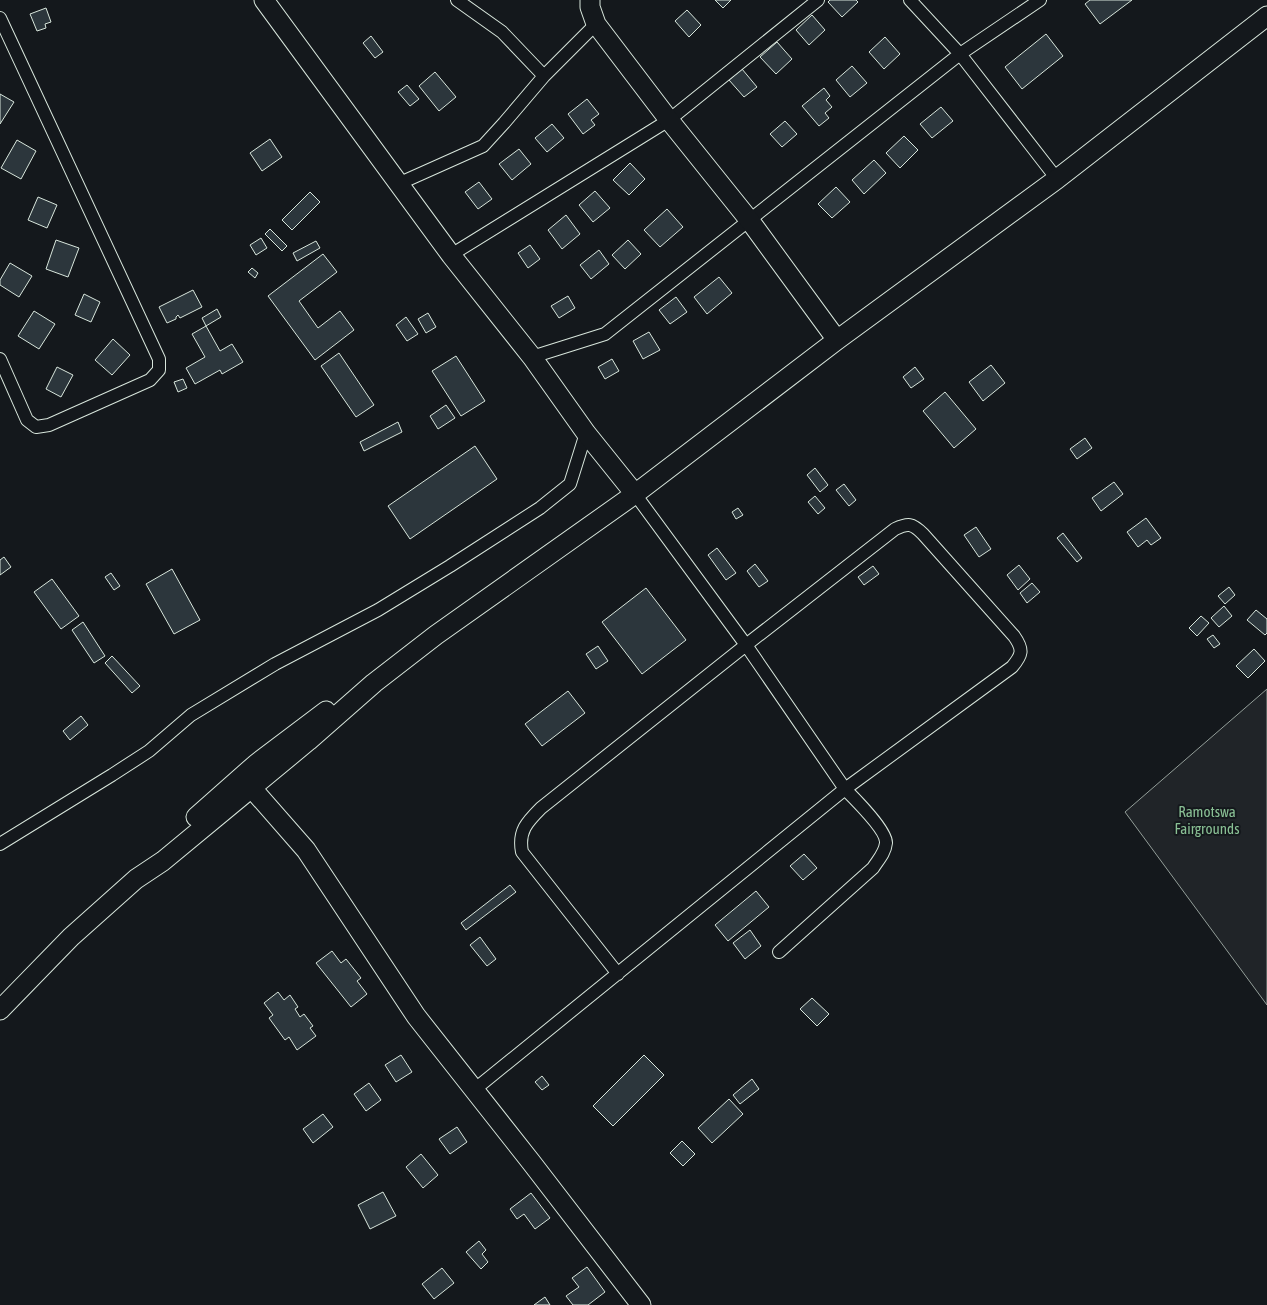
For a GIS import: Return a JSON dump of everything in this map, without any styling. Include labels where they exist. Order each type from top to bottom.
[{"type":"street","points":[[264,0],[451,256],[532,357],[586,433],[635,494],[746,646],[845,789],[881,829],[886,841],[883,852],[873,868],[779,952]]},
{"type":"street","points":[[458,0],[502,32],[544,76]]},
{"type":"street","points":[[590,0],[590,7],[596,24],[669,120],[750,221],[837,340]]},
{"type":"street","points":[[451,256],[669,120],[818,0]]},
{"type":"street","points":[[910,0],[960,54],[1057,179]]},
{"type":"street","points":[[532,357],[605,334],[960,54],[1040,0]]},
{"type":"street","points":[[0,1010],[71,937],[136,879],[164,861],[300,730],[334,705],[374,683],[444,630],[635,494],[837,340],[1057,179],[1267,16]]},
{"type":"street","points":[[0,18],[159,359],[159,370],[150,380],[49,425],[36,427],[27,420],[0,359]]},
{"type":"street","points":[[398,184],[483,146],[544,76],[596,24]]},
{"type":"street","points":[[0,844],[149,751],[191,715],[274,664],[378,610],[540,508],[570,484],[586,433]]},
{"type":"street","points":[[474,1090],[618,974],[845,789],[1012,667],[1022,650],[1020,644],[916,527],[908,524],[895,529],[541,808],[528,821],[520,842],[522,852],[618,974]]},
{"type":"street","points":[[247,782],[306,850],[416,1016],[641,1305]]},
{"type":"green space","name":"Ramotswa Fairgrounds","points":[[1267,689],[1267,1005],[1125,812]]},
{"type":"building","points":[[715,0],[731,0],[723,8]]},
{"type":"building","points":[[830,0],[856,0],[858,2],[842,17],[828,2]]},
{"type":"building","points":[[1090,0],[1132,0],[1100,24],[1085,4]]},
{"type":"building","points":[[46,8],[51,22],[45,24],[46,28],[37,31],[30,14]]},
{"type":"building","points":[[687,10],[701,25],[689,37],[675,21]]},
{"type":"building","points":[[812,15],[825,30],[809,45],[796,30]]},
{"type":"building","points":[[1046,34],[1063,56],[1022,89],[1005,67]]},
{"type":"building","points":[[371,36],[383,52],[375,58],[363,43]]},
{"type":"building","points":[[885,37],[900,54],[884,69],[869,52]]},
{"type":"building","points":[[777,42],[792,59],[776,74],[760,57]]},
{"type":"building","points":[[852,66],[867,83],[850,97],[836,80]]},
{"type":"building","points":[[742,69],[757,87],[744,97],[729,80]]},
{"type":"building","points":[[435,72],[456,97],[439,111],[419,86]]},
{"type":"building","points":[[407,85],[419,99],[410,106],[398,92]]},
{"type":"building","points":[[824,88],[830,96],[826,100],[832,107],[825,113],[829,118],[819,126],[802,106]]},
{"type":"building","points":[[0,94],[14,102],[0,124]]},
{"type":"building","points":[[587,99],[599,114],[591,120],[595,125],[583,134],[568,114]]},
{"type":"building","points":[[941,107],[953,121],[932,138],[920,124]]},
{"type":"building","points":[[785,121],[797,134],[782,147],[770,134]]},
{"type":"building","points":[[552,124],[564,138],[547,152],[535,138]]},
{"type":"building","points":[[904,136],[918,150],[900,168],[886,153]]},
{"type":"building","points":[[270,139],[282,157],[262,171],[250,153]]},
{"type":"building","points":[[17,140],[36,151],[21,179],[1,168]]},
{"type":"building","points":[[519,149],[531,164],[512,180],[499,164]]},
{"type":"building","points":[[874,160],[886,173],[864,194],[852,180]]},
{"type":"building","points":[[630,163],[645,179],[629,195],[613,180]]},
{"type":"building","points":[[479,182],[492,199],[478,209],[465,192]]},
{"type":"building","points":[[836,187],[850,202],[832,218],[818,204]]},
{"type":"building","points":[[595,191],[610,208],[593,222],[579,205]]},
{"type":"building","points":[[310,192],[320,202],[292,230],[282,220]]},
{"type":"building","points":[[38,197],[57,205],[47,228],[28,220]]},
{"type":"building","points":[[667,209],[683,227],[660,247],[644,230]]},
{"type":"building","points":[[566,215],[580,234],[562,249],[548,230]]},
{"type":"building","points":[[270,229],[287,246],[282,251],[265,234]]},
{"type":"building","points":[[261,238],[267,248],[256,255],[250,245]]},
{"type":"building","points":[[56,240],[79,248],[68,277],[46,269]]},
{"type":"building","points":[[628,240],[641,254],[625,269],[612,255]]},
{"type":"building","points":[[316,241],[320,248],[297,261],[293,253]]},
{"type":"building","points":[[530,245],[540,259],[528,268],[518,253]]},
{"type":"building","points":[[599,250],[609,264],[591,279],[580,265]]},
{"type":"building","points":[[323,254],[337,272],[299,301],[318,328],[340,311],[354,330],[315,360],[268,296]]},
{"type":"building","points":[[10,263],[32,276],[19,297],[0,285],[0,280]]},
{"type":"building","points":[[252,268],[258,273],[255,278],[248,272]]},
{"type":"building","points":[[719,277],[732,293],[707,314],[694,297]]},
{"type":"building","points":[[193,290],[202,307],[180,318],[178,315],[176,319],[167,323],[159,307]]},
{"type":"building","points":[[84,294],[100,302],[91,322],[75,315]]},
{"type":"building","points":[[568,296],[575,308],[559,318],[551,306]]},
{"type":"building","points":[[676,297],[687,312],[670,324],[659,310]]},
{"type":"building","points":[[217,309],[221,317],[206,326],[202,318]]},
{"type":"building","points":[[34,311],[55,324],[39,349],[18,336]]},
{"type":"building","points":[[428,313],[436,327],[426,333],[418,319]]},
{"type":"building","points":[[406,317],[418,334],[407,341],[396,325]]},
{"type":"building","points":[[206,326],[220,351],[232,344],[243,362],[222,374],[220,370],[195,384],[186,368],[205,357],[192,334]]},
{"type":"building","points":[[649,332],[660,350],[643,359],[633,341]]},
{"type":"building","points":[[113,339],[130,355],[112,375],[95,360]]},
{"type":"building","points":[[339,353],[374,405],[356,417],[321,366]]},
{"type":"building","points":[[456,356],[485,401],[461,416],[432,371]]},
{"type":"building","points":[[612,359],[619,371],[605,379],[598,367]]},
{"type":"building","points":[[991,365],[1005,383],[983,401],[969,382]]},
{"type":"building","points":[[57,367],[73,375],[61,397],[46,389]]},
{"type":"building","points":[[915,367],[924,379],[911,388],[903,377]]},
{"type":"building","points":[[183,379],[187,388],[178,392],[174,382]]},
{"type":"building","points":[[945,392],[976,429],[954,448],[923,411]]},
{"type":"building","points":[[446,405],[455,418],[438,429],[430,416]]},
{"type":"building","points":[[398,422],[402,432],[364,451],[360,442]]},
{"type":"building","points":[[1085,438],[1092,448],[1077,459],[1070,449]]},
{"type":"building","points":[[475,446],[497,479],[410,539],[388,506]]},
{"type":"building","points":[[815,468],[828,485],[820,492],[807,475]]},
{"type":"building","points":[[1114,482],[1123,494],[1101,511],[1092,498]]},
{"type":"building","points":[[844,484],[856,500],[849,506],[836,490]]},
{"type":"building","points":[[815,496],[825,508],[818,514],[808,502]]},
{"type":"building","points":[[738,508],[743,515],[736,519],[732,512]]},
{"type":"building","points":[[1146,518],[1161,538],[1151,545],[1147,540],[1138,547],[1127,532]]},
{"type":"building","points":[[976,527],[991,549],[979,557],[964,535]]},
{"type":"building","points":[[1063,533],[1082,558],[1077,562],[1057,538]]},
{"type":"building","points":[[717,548],[736,573],[726,580],[708,555]]},
{"type":"building","points":[[4,557],[11,567],[0,575],[0,560]]},
{"type":"building","points":[[755,564],[768,581],[759,587],[747,571]]},
{"type":"building","points":[[1019,565],[1030,579],[1018,590],[1007,575]]},
{"type":"building","points":[[873,566],[879,574],[864,585],[858,577]]},
{"type":"building","points":[[172,569],[200,620],[174,634],[146,584]]},
{"type":"building","points":[[111,573],[120,586],[114,590],[105,577]]},
{"type":"building","points":[[52,579],[79,616],[61,629],[34,592]]},
{"type":"building","points":[[1032,583],[1040,592],[1027,603],[1020,593]]},
{"type":"building","points":[[1229,587],[1235,595],[1225,604],[1218,596]]},
{"type":"building","points":[[646,588],[686,640],[642,674],[602,622]]},
{"type":"building","points":[[1224,606],[1232,616],[1219,627],[1211,618]]},
{"type":"building","points":[[1256,610],[1267,619],[1267,633],[1265,635],[1247,620]]},
{"type":"building","points":[[1201,616],[1209,623],[1197,636],[1189,628]]},
{"type":"building","points":[[83,622],[105,656],[94,663],[72,630]]},
{"type":"building","points":[[1213,635],[1220,644],[1214,648],[1207,639]]},
{"type":"building","points":[[598,646],[608,661],[596,669],[586,654]]},
{"type":"building","points":[[1254,649],[1265,661],[1248,678],[1236,666]]},
{"type":"building","points":[[112,656],[140,686],[132,693],[105,663]]},
{"type":"building","points":[[568,691],[585,713],[542,746],[525,724]]},
{"type":"building","points":[[81,716],[88,725],[70,740],[63,731]]},
{"type":"building","points":[[804,854],[817,868],[803,880],[790,866]]},
{"type":"building","points":[[510,885],[516,892],[466,930],[461,923]]},
{"type":"building","points":[[756,891],[769,907],[728,941],[715,925]]},
{"type":"building","points":[[750,930],[761,946],[745,959],[733,943]]},
{"type":"building","points":[[480,937],[496,959],[487,966],[470,945]]},
{"type":"building","points":[[332,951],[341,963],[346,959],[361,978],[357,981],[367,994],[351,1007],[316,963]]},
{"type":"building","points":[[278,992],[284,1000],[290,995],[298,1007],[295,1009],[300,1017],[304,1014],[313,1026],[310,1028],[316,1036],[297,1050],[289,1037],[285,1040],[269,1018],[273,1015],[264,1003]]},
{"type":"building","points":[[812,998],[829,1014],[817,1026],[800,1009]]},
{"type":"building","points":[[401,1055],[412,1072],[396,1082],[385,1065]]},
{"type":"building","points":[[644,1055],[664,1075],[613,1126],[593,1106]]},
{"type":"building","points":[[542,1076],[549,1085],[542,1090],[535,1082]]},
{"type":"building","points":[[752,1079],[759,1089],[740,1104],[733,1095]]},
{"type":"building","points":[[369,1083],[381,1100],[366,1111],[354,1094]]},
{"type":"building","points":[[729,1099],[743,1114],[712,1143],[698,1128]]},
{"type":"building","points":[[323,1114],[333,1127],[313,1143],[303,1129]]},
{"type":"building","points":[[457,1127],[467,1142],[450,1154],[439,1139]]},
{"type":"building","points":[[682,1141],[695,1154],[683,1166],[670,1153]]},
{"type":"building","points":[[421,1154],[438,1175],[423,1188],[406,1167]]},
{"type":"building","points":[[383,1192],[396,1216],[370,1229],[358,1205]]},
{"type":"building","points":[[531,1193],[550,1218],[535,1229],[524,1214],[517,1219],[510,1209]]},
{"type":"building","points":[[479,1241],[486,1250],[482,1254],[488,1262],[481,1269],[466,1252]]},
{"type":"building","points":[[587,1267],[605,1292],[588,1305],[573,1305],[566,1296],[579,1287],[572,1278]]},
{"type":"building","points":[[442,1268],[454,1283],[434,1299],[422,1284]]},
{"type":"building","points":[[545,1297],[550,1305],[534,1305]]}]
